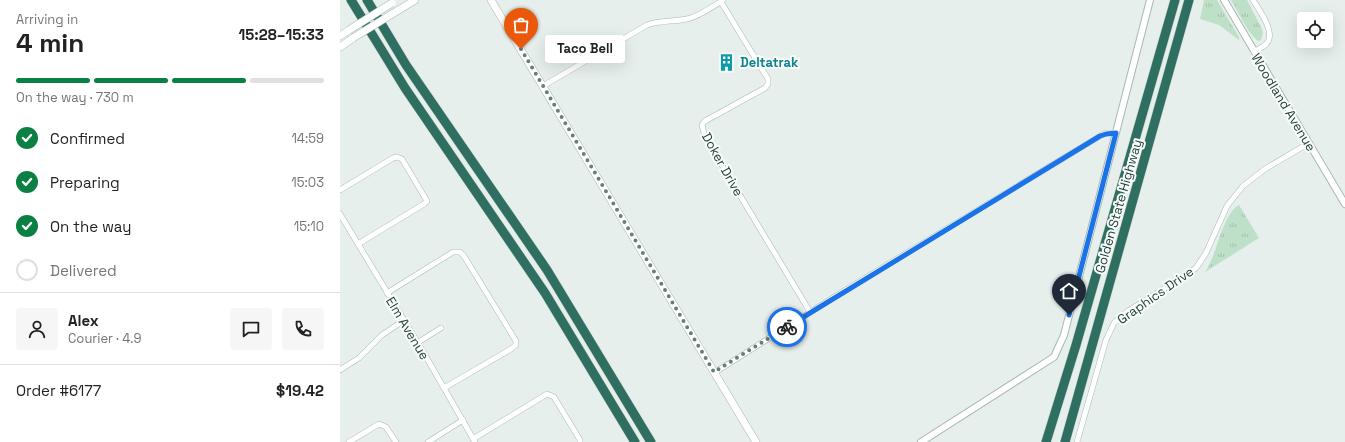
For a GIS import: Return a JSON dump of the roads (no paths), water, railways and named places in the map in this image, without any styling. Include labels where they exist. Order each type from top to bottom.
[{"type":"highway","points":[[351,0],[402,83],[545,293],[635,442]]},
{"type":"highway","points":[[367,0],[414,76],[555,282],[651,442]]},
{"type":"highway","name":"Golden State Highway","points":[[1046,442],[1076,345],[1175,0]]},
{"type":"highway","name":"Golden State Highway","points":[[1065,442],[1189,0]]},
{"type":"main road","points":[[340,46],[414,0]]},
{"type":"main road","points":[[491,0],[756,442]]},
{"type":"main road","points":[[340,36],[394,2]]},
{"type":"street","points":[[921,442],[1054,357],[1064,335],[1150,0]]},
{"type":"street","name":"Woodland Avenue","points":[[1224,0],[1345,204]]},
{"type":"street","points":[[1253,0],[1270,28],[1271,36],[1267,43],[1254,52]]},
{"type":"street","points":[[542,86],[647,25],[660,21],[689,19],[701,14],[722,1]]},
{"type":"street","name":"Doker Drive","points":[[722,1],[768,79],[768,84],[765,88],[705,121],[702,125],[703,130],[705,137],[810,312]]},
{"type":"street","points":[[714,372],[1100,136],[1116,133]]},
{"type":"street","name":"Graphics Drive","points":[[1077,442],[1106,340],[1114,323],[1128,311],[1186,276],[1196,268],[1206,253],[1227,206],[1243,186],[1265,169],[1309,143]]},
{"type":"street","points":[[340,190],[397,157],[402,159],[427,201],[358,244]]},
{"type":"street","name":"Elm Avenue","points":[[340,214],[474,440]]},
{"type":"street","points":[[340,227],[346,224]]},
{"type":"street","points":[[387,293],[453,252],[460,252],[464,256],[516,341],[516,345],[511,350],[444,388]]},
{"type":"street","points":[[340,370],[359,358],[382,335],[403,321]]},
{"type":"street","points":[[417,343],[441,328]]},
{"type":"street","points":[[474,440],[547,394],[554,397],[580,442]]},
{"type":"street","points":[[428,442],[463,420]]},
{"type":"street","points":[[349,442],[380,424],[386,427],[396,442]]},
{"type":"place","name":"Taco Bell","points":[[521,49]]},
{"type":"place","name":"Deltatrak","points":[[727,62]]}]
